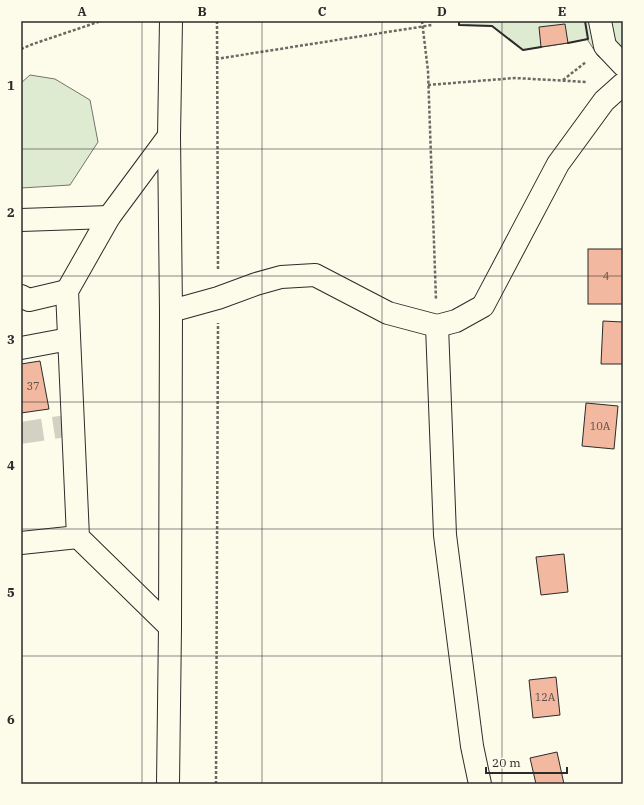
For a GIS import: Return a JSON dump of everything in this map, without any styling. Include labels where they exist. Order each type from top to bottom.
[{"type":"main road","points":[[168,784],[171,311],[169,136],[171,21]]},
{"type":"main road","points":[[600,21],[605,46],[623,65]]},
{"type":"main road","points":[[171,311],[218,298],[256,284],[281,277],[316,275],[388,313],[437,326],[456,321],[483,306],[558,164],[604,101],[623,84]]},
{"type":"main road","points":[[169,136],[109,217],[67,291],[78,537],[170,627]]},
{"type":"main road","points":[[21,220],[109,217]]},
{"type":"main road","points":[[21,296],[29,300],[67,291]]},
{"type":"main road","points":[[437,326],[445,534],[472,746],[480,784]]},
{"type":"main road","points":[[21,348],[69,339]]},
{"type":"main road","points":[[21,543],[78,537]]},
{"type":"path","points":[[21,49],[102,21]]},
{"type":"path","points":[[216,784],[218,298],[217,21]]},
{"type":"path","points":[[422,21],[428,85],[437,326]]},
{"type":"path","points":[[216,59],[432,25]]},
{"type":"path","points":[[563,81],[605,46]]},
{"type":"path","points":[[428,85],[515,78],[623,84]]},
{"type":"green space","points":[[459,21],[623,21],[623,65],[616,68],[598,56],[587,39],[523,50],[492,26],[459,25]]},
{"type":"green space","points":[[30,75],[55,79],[90,100],[98,142],[70,185],[21,188],[21,83]]},
{"type":"building","points":[[565,24],[568,43],[541,47],[539,27]]},
{"type":"building","points":[[588,249],[623,249],[623,304],[588,304]]},
{"type":"building","points":[[603,321],[623,322],[623,364],[601,364]]},
{"type":"building","points":[[40,361],[49,409],[21,413],[21,364]]},
{"type":"building","points":[[586,403],[618,406],[614,449],[582,446]]},
{"type":"building","points":[[564,554],[568,592],[541,595],[536,557]]},
{"type":"building","points":[[556,677],[560,715],[533,718],[529,680]]},
{"type":"building","points":[[557,752],[564,784],[536,784],[530,758]]},
{"type":"tunnel","points":[[21,433],[73,425]]},
{"type":"wall","points":[[459,21],[459,25],[492,26],[523,50],[541,47]]},
{"type":"wall","points":[[568,43],[588,39],[585,21]]}]
